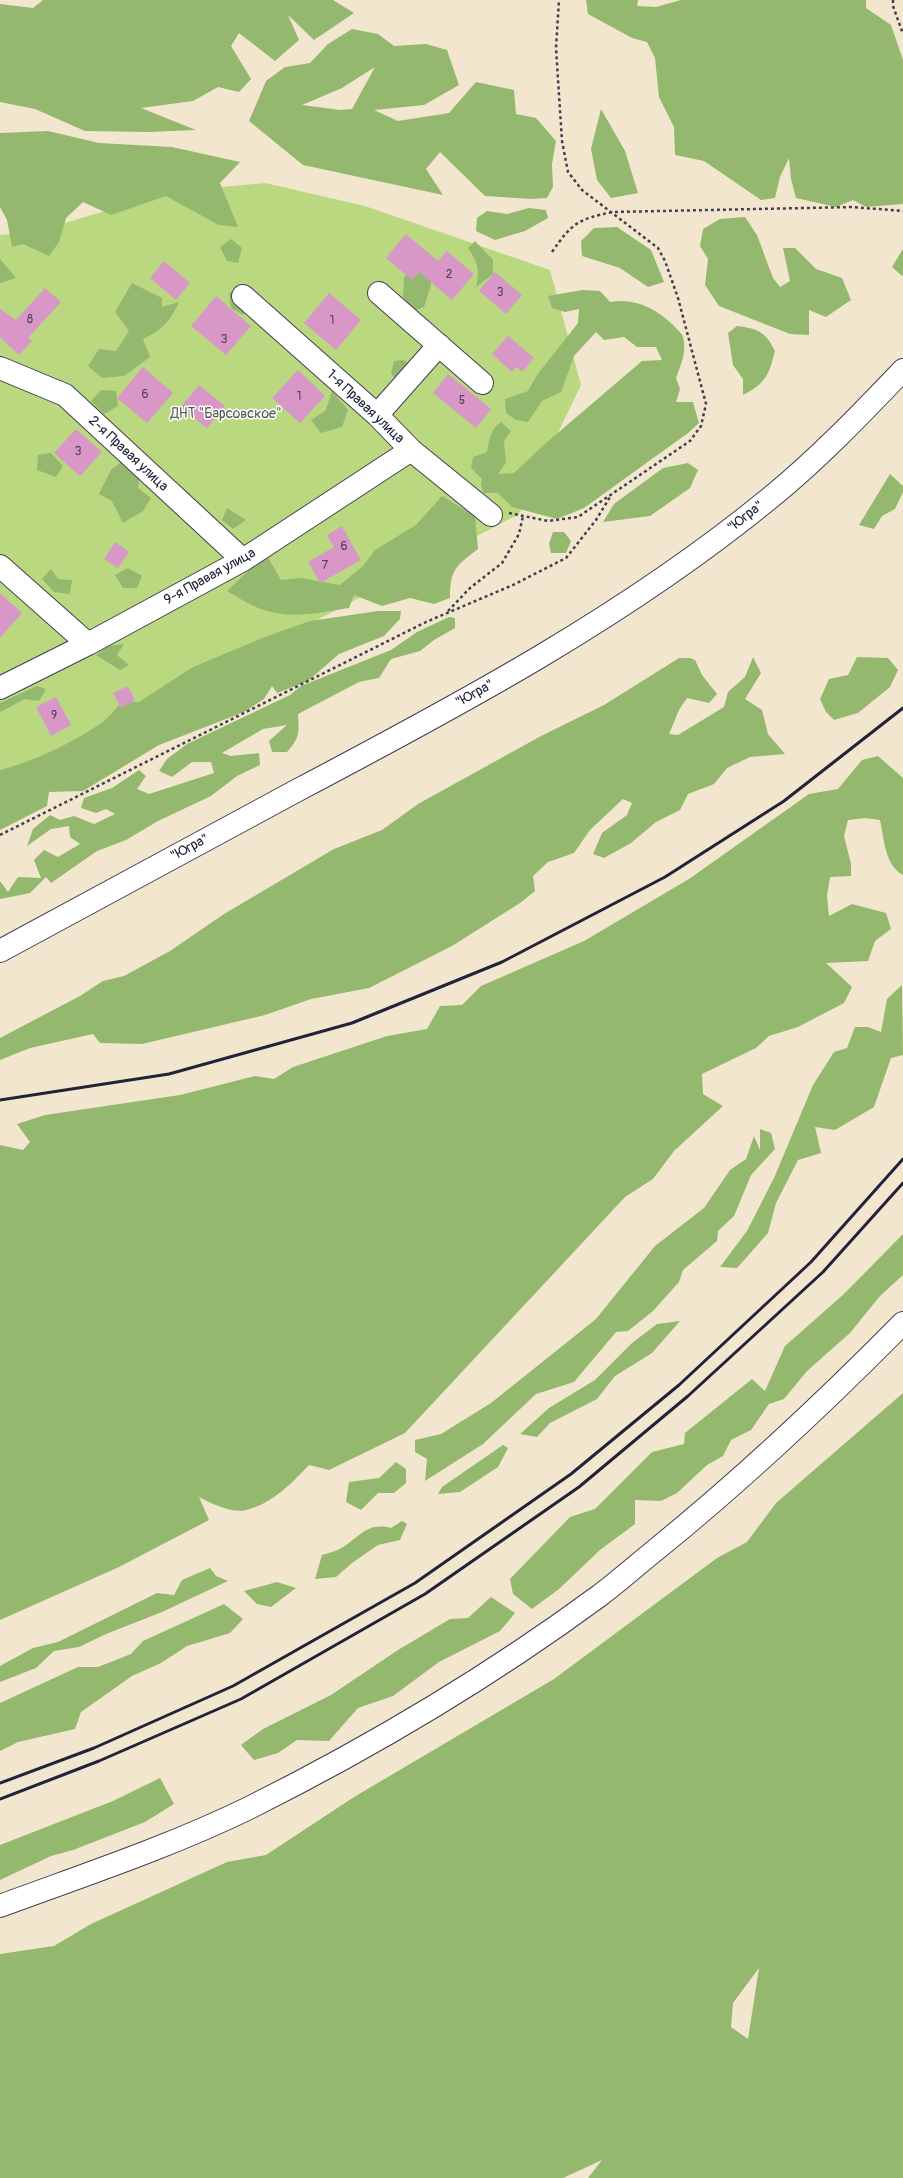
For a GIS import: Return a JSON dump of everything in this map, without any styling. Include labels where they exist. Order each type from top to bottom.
[{"type":"main road","points":[[380,293],[482,383]]},
{"type":"main road","name":"1-я Правая улица","points":[[243,296],[377,415],[411,450],[491,515]]},
{"type":"main road","points":[[377,415],[439,345]]},
{"type":"main road","name":"2-я Правая улица","points":[[0,368],[65,395],[244,560]]},
{"type":"main road","name":"\"Югра\"","points":[[0,951],[382,746],[508,676],[599,622],[692,558],[771,497],[838,437],[903,370]]},
{"type":"main road","name":"9-я Правая улица","points":[[0,688],[88,644],[244,560],[411,450]]},
{"type":"main road","points":[[0,566],[88,644]]},
{"type":"main road","points":[[0,1906],[141,1854],[247,1809],[384,1737],[489,1671],[600,1596],[703,1512],[839,1388],[903,1323]]},
{"type":"path","points":[[491,515],[511,513],[548,521],[578,517],[610,497],[690,441],[701,426],[706,404],[678,298],[665,261],[658,248],[614,212],[582,190],[568,172],[562,141],[557,63],[559,0]]},
{"type":"path","points":[[893,0],[893,6],[903,34]]},
{"type":"path","points":[[552,252],[568,229],[590,217],[614,212],[852,207],[903,211]]},
{"type":"path","points":[[0,835],[446,613],[513,584],[566,558],[596,520],[610,497]]},
{"type":"path","points":[[446,613],[470,588],[502,562],[519,534],[523,516]]},
{"type":"green space","points":[[43,0],[333,0],[354,13],[314,40],[288,15],[299,40],[275,61],[239,33],[231,46],[251,79],[239,92],[218,87],[193,101],[141,108],[196,130],[149,132],[85,131],[35,109],[0,102],[0,4],[33,8]]},
{"type":"green space","points":[[586,0],[638,0],[637,6],[656,7],[681,0],[866,0],[866,8],[891,25],[903,60],[903,204],[866,207],[853,200],[836,207],[796,198],[791,179],[789,158],[780,177],[775,198],[761,200],[704,161],[675,155],[674,127],[659,97],[655,58],[647,42],[632,38],[588,14]]},
{"type":"green space","points":[[352,29],[378,34],[394,46],[426,44],[447,50],[459,85],[424,105],[374,110],[398,121],[449,113],[476,82],[514,90],[516,114],[536,118],[556,141],[552,164],[553,187],[547,198],[531,199],[485,196],[440,152],[426,169],[443,195],[303,165],[249,121],[266,81],[285,67],[310,63],[328,44]],"holes":[[[375,67],[352,109],[340,110],[302,105],[342,88]]]},
{"type":"green space","points":[[601,109],[625,151],[638,193],[611,198],[597,180],[591,149]]},
{"type":"green space","points":[[48,131],[99,143],[172,147],[240,162],[220,183],[238,227],[219,225],[166,196],[111,215],[83,202],[66,218],[59,242],[49,256],[23,244],[12,247],[7,220],[0,207],[0,133]]},
{"type":"green space","name":"ДНТ \"Барсовское\"","points":[[265,183],[365,206],[550,270],[581,385],[519,514],[319,619],[0,778],[0,235],[35,232],[168,192]]},
{"type":"green space","points":[[529,208],[546,210],[548,218],[525,231],[495,240],[476,231],[477,218],[487,211],[507,214]]},
{"type":"green space","points":[[745,217],[757,235],[773,278],[780,287],[790,281],[783,248],[795,248],[816,269],[842,278],[851,300],[826,317],[809,310],[809,335],[790,334],[719,306],[705,285],[708,259],[700,246],[703,229],[720,219]]},
{"type":"green space","points":[[617,227],[651,250],[664,282],[648,287],[620,268],[582,256],[581,241],[594,228]]},
{"type":"green space","points":[[231,239],[242,248],[238,263],[227,261],[220,247]]},
{"type":"green space","points":[[475,241],[493,260],[493,274],[476,287],[478,275],[477,266],[468,248]]},
{"type":"green space","points":[[903,249],[903,275],[902,276],[892,267]]},
{"type":"green space","points":[[0,259],[16,278],[0,283]]},
{"type":"green space","points":[[429,260],[431,285],[424,307],[414,311],[403,297],[404,277]]},
{"type":"green space","points":[[132,283],[162,298],[162,307],[179,302],[169,320],[156,332],[143,339],[150,357],[124,376],[102,378],[88,366],[99,349],[116,351],[129,331],[115,312]]},
{"type":"green space","points":[[247,288],[256,301],[243,315],[231,308],[229,293]]},
{"type":"green space","points":[[582,290],[600,291],[610,302],[619,301],[636,303],[652,309],[680,332],[683,337],[684,348],[683,358],[676,378],[680,389],[676,402],[693,402],[699,423],[688,433],[584,508],[557,519],[512,507],[498,493],[484,493],[481,485],[482,479],[471,468],[473,457],[487,452],[492,432],[501,422],[511,431],[504,441],[506,463],[498,474],[514,473],[546,443],[642,361],[662,360],[656,347],[637,347],[624,337],[604,340],[596,332],[574,356],[561,392],[542,401],[528,422],[516,420],[506,413],[505,399],[528,391],[537,375],[578,323],[579,309],[565,312],[552,308],[548,296]]},
{"type":"green space","points":[[737,326],[750,328],[760,332],[768,339],[775,351],[771,366],[765,378],[751,391],[743,395],[743,379],[733,365],[728,333]]},
{"type":"green space","points":[[404,360],[410,365],[397,380],[391,374],[394,361]]},
{"type":"green space","points":[[101,390],[116,391],[118,406],[104,414],[91,401]]},
{"type":"green space","points":[[332,391],[348,410],[342,427],[321,433],[311,420],[326,410]]},
{"type":"green space","points":[[51,453],[63,466],[56,477],[37,470],[38,455]]},
{"type":"green space","points":[[126,458],[140,477],[138,488],[151,498],[143,511],[123,523],[112,501],[99,494],[111,470]]},
{"type":"green space","points":[[688,463],[698,470],[690,488],[650,516],[603,522],[614,504],[663,468]]},
{"type":"green space","points":[[890,474],[903,486],[903,492],[895,509],[882,516],[874,529],[859,525]]},
{"type":"green space","points":[[442,496],[475,516],[478,549],[459,564],[453,574],[450,588],[450,598],[434,604],[410,598],[382,606],[354,595],[349,608],[313,614],[289,615],[265,611],[227,591],[266,554],[281,580],[301,578],[340,585],[363,566],[375,550],[416,525]]},
{"type":"green space","points":[[227,508],[246,520],[233,529],[222,520]]},
{"type":"green space","points":[[553,532],[564,532],[571,541],[566,553],[551,553],[549,544]]},
{"type":"green space","points":[[128,568],[142,576],[137,588],[123,588],[115,575]]},
{"type":"green space","points":[[51,569],[58,579],[72,580],[70,594],[54,592],[42,579]]},
{"type":"green space","points":[[378,611],[401,611],[400,619],[384,636],[339,654],[308,681],[277,693],[272,686],[264,699],[244,712],[159,745],[83,791],[49,792],[47,806],[0,830],[0,770],[39,757],[64,745],[103,722],[122,702],[139,702],[193,667],[265,637],[310,621]]},
{"type":"green space","points":[[449,617],[455,618],[455,628],[434,640],[420,651],[391,659],[379,678],[359,682],[298,714],[298,734],[294,743],[287,752],[272,752],[269,741],[287,725],[263,729],[222,753],[231,756],[259,753],[260,765],[237,776],[211,796],[158,821],[126,840],[97,851],[51,883],[46,877],[30,893],[0,899],[0,881],[8,892],[18,877],[41,878],[34,860],[44,850],[58,857],[80,844],[70,837],[69,826],[51,829],[27,846],[33,829],[50,815],[60,820],[74,816],[94,824],[115,814],[106,809],[96,813],[81,808],[84,798],[112,788],[139,770],[146,776],[137,789],[149,794],[214,773],[211,762],[192,762],[172,777],[159,771],[167,759],[187,744],[290,695],[301,686],[391,650],[417,632]]},
{"type":"green space","points":[[124,644],[117,655],[129,665],[120,670],[96,655],[109,646]]},
{"type":"green space","points":[[753,657],[761,673],[745,699],[762,710],[768,734],[785,754],[750,757],[727,768],[714,784],[688,794],[680,810],[656,822],[631,843],[604,858],[593,854],[602,833],[627,815],[632,803],[623,799],[590,830],[574,853],[548,862],[533,876],[535,891],[520,903],[452,946],[369,988],[311,999],[265,1015],[142,1044],[100,1043],[93,1034],[30,1048],[0,1060],[0,1038],[80,996],[103,981],[124,976],[170,951],[224,914],[334,849],[382,830],[418,804],[541,736],[604,705],[679,658],[690,658],[695,660],[702,675],[717,694],[709,703],[687,698],[679,710],[669,734],[678,735],[724,707],[728,692],[745,677]]},
{"type":"green space","points":[[857,657],[888,658],[898,670],[890,687],[858,713],[834,720],[826,712],[820,699],[829,679],[848,675]]},
{"type":"green space","points":[[37,686],[46,689],[39,701],[25,699],[0,712],[0,703]]},
{"type":"green space","points":[[878,756],[903,778],[903,875],[892,865],[886,851],[880,820],[865,818],[848,820],[844,836],[851,864],[851,876],[830,877],[827,896],[829,916],[852,904],[886,913],[891,929],[875,941],[868,961],[826,963],[852,987],[844,1003],[798,1027],[769,1036],[756,1048],[702,1074],[703,1094],[723,1106],[674,1151],[653,1179],[625,1197],[405,1433],[329,1470],[309,1465],[296,1479],[273,1498],[246,1510],[241,1511],[228,1509],[215,1505],[199,1497],[209,1520],[119,1567],[0,1620],[0,1145],[23,1150],[30,1142],[17,1124],[45,1115],[180,1095],[255,1076],[274,1079],[293,1067],[387,1036],[427,1029],[440,1006],[462,1005],[481,986],[584,941],[689,879],[809,794],[838,789],[862,760]]},
{"type":"green space","points":[[902,985],[903,1055],[891,1058],[874,1107],[835,1130],[815,1127],[821,1153],[798,1160],[776,1203],[768,1233],[737,1268],[720,1267],[747,1231],[774,1178],[813,1085],[834,1052],[847,1048],[855,1027],[868,1027],[881,1032],[887,999]]},
{"type":"green space","points":[[760,1129],[771,1133],[775,1149],[751,1175],[734,1216],[718,1231],[717,1241],[683,1270],[679,1282],[653,1311],[628,1331],[616,1332],[574,1382],[536,1394],[483,1444],[425,1481],[427,1459],[415,1452],[415,1440],[441,1434],[491,1403],[596,1319],[655,1246],[704,1208],[730,1170],[746,1159],[754,1136],[760,1150]]},
{"type":"green space","points":[[903,1234],[903,1275],[880,1296],[850,1333],[807,1371],[784,1399],[769,1404],[751,1430],[731,1440],[723,1456],[707,1465],[677,1493],[661,1501],[635,1500],[635,1524],[600,1550],[559,1589],[532,1609],[513,1594],[510,1579],[570,1517],[595,1509],[652,1452],[684,1444],[685,1433],[752,1379],[765,1391],[785,1346],[844,1294]]},
{"type":"green space","points":[[680,1321],[652,1353],[615,1376],[597,1399],[550,1423],[537,1437],[520,1434],[549,1408],[595,1380],[632,1343],[657,1324]]},
{"type":"green space","points":[[903,1393],[903,2178],[588,2178],[602,2160],[563,2178],[0,2178],[0,1954],[54,1946],[91,1924],[227,1862],[266,1855],[354,1797],[554,1679],[717,1558],[747,1542],[776,1503]],"holes":[[[759,1968],[748,2039],[731,2027],[733,2003]]]},
{"type":"green space","points":[[503,1445],[508,1448],[498,1467],[460,1492],[438,1494],[442,1487]]},
{"type":"green space","points":[[396,1462],[406,1469],[406,1483],[394,1493],[378,1493],[361,1510],[346,1502],[349,1482],[379,1478]]},
{"type":"green space","points":[[402,1521],[407,1524],[400,1540],[378,1545],[352,1563],[336,1577],[315,1579],[322,1555],[341,1548],[370,1528],[391,1528]]},
{"type":"green space","points":[[210,1568],[216,1576],[228,1581],[162,1612],[106,1634],[79,1647],[54,1651],[36,1668],[0,1682],[0,1666],[33,1648],[58,1642],[157,1593],[174,1595],[182,1580]]},
{"type":"green space","points":[[277,1582],[296,1588],[271,1607],[257,1604],[244,1591]]},
{"type":"green space","points":[[491,1597],[515,1613],[500,1631],[439,1662],[393,1696],[358,1708],[329,1741],[297,1740],[278,1753],[254,1760],[241,1745],[263,1729],[331,1695],[398,1650],[450,1619],[468,1618]]},
{"type":"green space","points":[[224,1604],[243,1619],[230,1633],[187,1646],[161,1663],[132,1676],[81,1712],[75,1729],[18,1742],[0,1751],[0,1703],[78,1667],[98,1667],[131,1654],[143,1641]]},
{"type":"green space","points":[[160,1778],[174,1804],[145,1822],[73,1850],[51,1856],[0,1880],[0,1845],[113,1801]]},
{"type":"building","points":[[406,234],[438,261],[447,251],[474,274],[452,300],[419,272],[412,280],[386,258]]},
{"type":"building","points":[[164,261],[190,283],[176,300],[150,278]]},
{"type":"building","points":[[495,272],[522,295],[506,314],[479,291]]},
{"type":"building","points":[[45,288],[61,302],[28,338],[32,341],[19,355],[0,337],[0,309],[16,320]]},
{"type":"building","points":[[329,293],[361,320],[336,350],[304,323]]},
{"type":"building","points":[[216,296],[251,326],[226,355],[191,326]]},
{"type":"building","points":[[508,336],[534,358],[522,372],[516,367],[512,372],[492,354]]},
{"type":"building","points":[[143,367],[173,393],[147,423],[117,398]]},
{"type":"building","points":[[298,370],[325,396],[300,423],[272,398]]},
{"type":"building","points":[[448,374],[491,409],[476,428],[433,393]]},
{"type":"building","points":[[199,385],[225,406],[207,428],[181,407]]},
{"type":"building","points":[[76,429],[102,452],[80,476],[54,453]]},
{"type":"building","points":[[342,526],[361,560],[320,583],[308,562],[334,547],[327,535]]},
{"type":"building","points":[[115,542],[129,552],[118,568],[104,559]]},
{"type":"building","points":[[0,593],[22,613],[0,638]]},
{"type":"building","points":[[128,686],[135,700],[121,708],[113,693]]},
{"type":"building","points":[[56,697],[71,725],[51,736],[36,707]]},
{"type":"railway","points":[[0,1100],[169,1074],[352,1023],[502,962],[665,877],[784,801],[903,708]]},
{"type":"railway","points":[[0,1783],[94,1748],[233,1686],[415,1583],[571,1474],[679,1385],[811,1262],[903,1159]]},
{"type":"railway","points":[[0,1799],[99,1761],[241,1699],[425,1594],[579,1487],[688,1396],[823,1272],[903,1183]]}]
